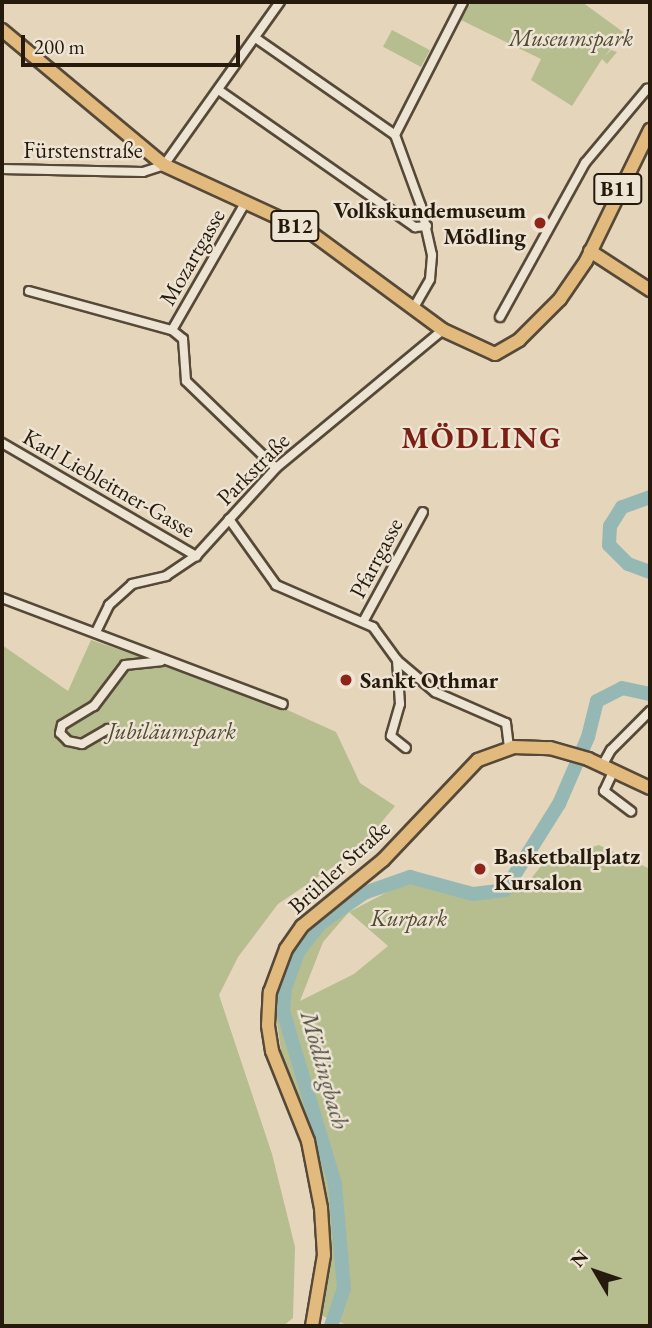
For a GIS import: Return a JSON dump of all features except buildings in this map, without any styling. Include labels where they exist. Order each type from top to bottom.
[{"type":"main road","name":"B12","points":[[2,30],[164,165],[310,232],[443,330],[495,354],[519,340],[561,299],[590,251]]},
{"type":"main road","name":"B11","points":[[590,251],[650,131]]},
{"type":"main road","points":[[590,251],[650,290]]},
{"type":"main road","points":[[509,748],[537,747],[582,757],[650,788]]},
{"type":"main road","name":"Brühler Straße","points":[[315,1325],[324,1255],[321,1208],[308,1142],[272,1051],[268,1011],[274,976],[302,926],[383,860],[470,766],[509,748]]},
{"type":"street","points":[[164,165],[257,39],[279,2]]},
{"type":"street","points":[[395,135],[463,2]]},
{"type":"street","points":[[257,39],[395,135],[423,227],[432,271],[413,309]]},
{"type":"street","points":[[500,317],[585,163],[647,89],[650,92]]},
{"type":"street","points":[[220,91],[423,227]]},
{"type":"street","name":"Fürstenstraße","points":[[2,169],[143,172],[164,165]]},
{"type":"street","name":"Mozartgasse","points":[[172,330],[245,203]]},
{"type":"street","points":[[29,291],[172,330],[183,340],[187,352],[186,381],[276,468]]},
{"type":"street","name":"Parkstraße","points":[[96,632],[108,605],[132,584],[166,576],[196,556],[276,468],[443,330]]},
{"type":"street","name":"Karl Liebleitner-Gasse","points":[[2,443],[196,556]]},
{"type":"street","name":"Pfarrgasse","points":[[363,622],[423,512]]},
{"type":"street","points":[[229,520],[276,585],[379,631],[397,660],[435,692],[506,723],[509,748]]},
{"type":"street","points":[[2,598],[282,704]]},
{"type":"street","points":[[397,660],[400,704],[391,736],[406,748]]},
{"type":"street","points":[[117,733],[108,729],[82,744],[68,741],[60,733],[62,726],[94,706],[125,665],[171,662]]},
{"type":"street","points":[[631,811],[604,792],[607,769],[611,750],[650,711]]},
{"type":"green space","name":"Museumspark","points":[[471,2],[582,2],[623,32],[605,56],[611,50],[617,52],[607,64],[602,59],[572,106],[531,80],[541,59],[461,20]]},
{"type":"green space","points":[[392,30],[430,50],[421,67],[383,47]]},
{"type":"green space","name":"Jubiläumspark","points":[[91,640],[261,698],[336,732],[360,783],[395,806],[358,850],[278,904],[238,957],[219,995],[272,1154],[295,1247],[293,1318],[283,1326],[2,1326],[2,645],[68,691]]},
{"type":"green space","name":"Kurpark","points":[[599,845],[650,869],[650,1326],[350,1326],[322,1316],[331,1238],[315,1137],[282,1058],[274,1002],[287,967],[315,925],[341,905],[349,912],[403,884],[424,884],[472,897],[510,881],[520,892],[546,860]],"holes":[[[349,912],[388,946],[354,974],[300,1001],[323,942]]]},
{"type":"waterway","name":"Mödlingbach","points":[[650,497],[622,507],[610,526],[609,545],[628,564],[650,572]]},
{"type":"waterway","name":"Mödlingbach","points":[[331,1326],[344,1289],[335,1184],[283,1011],[285,988],[298,952],[321,923],[364,893],[410,877],[473,894],[505,890],[559,804],[588,737],[597,701],[622,688],[650,694]]},
{"type":"place","name":"Volkskundemuseum Mödling","points":[[540,223]]},
{"type":"place","name":"Sankt Othmar","points":[[346,680]]},
{"type":"place","name":"Basketballplatz Kursalon","points":[[480,869]]},
{"type":"district","name":"MÖDLING","points":[[482,438]]}]
